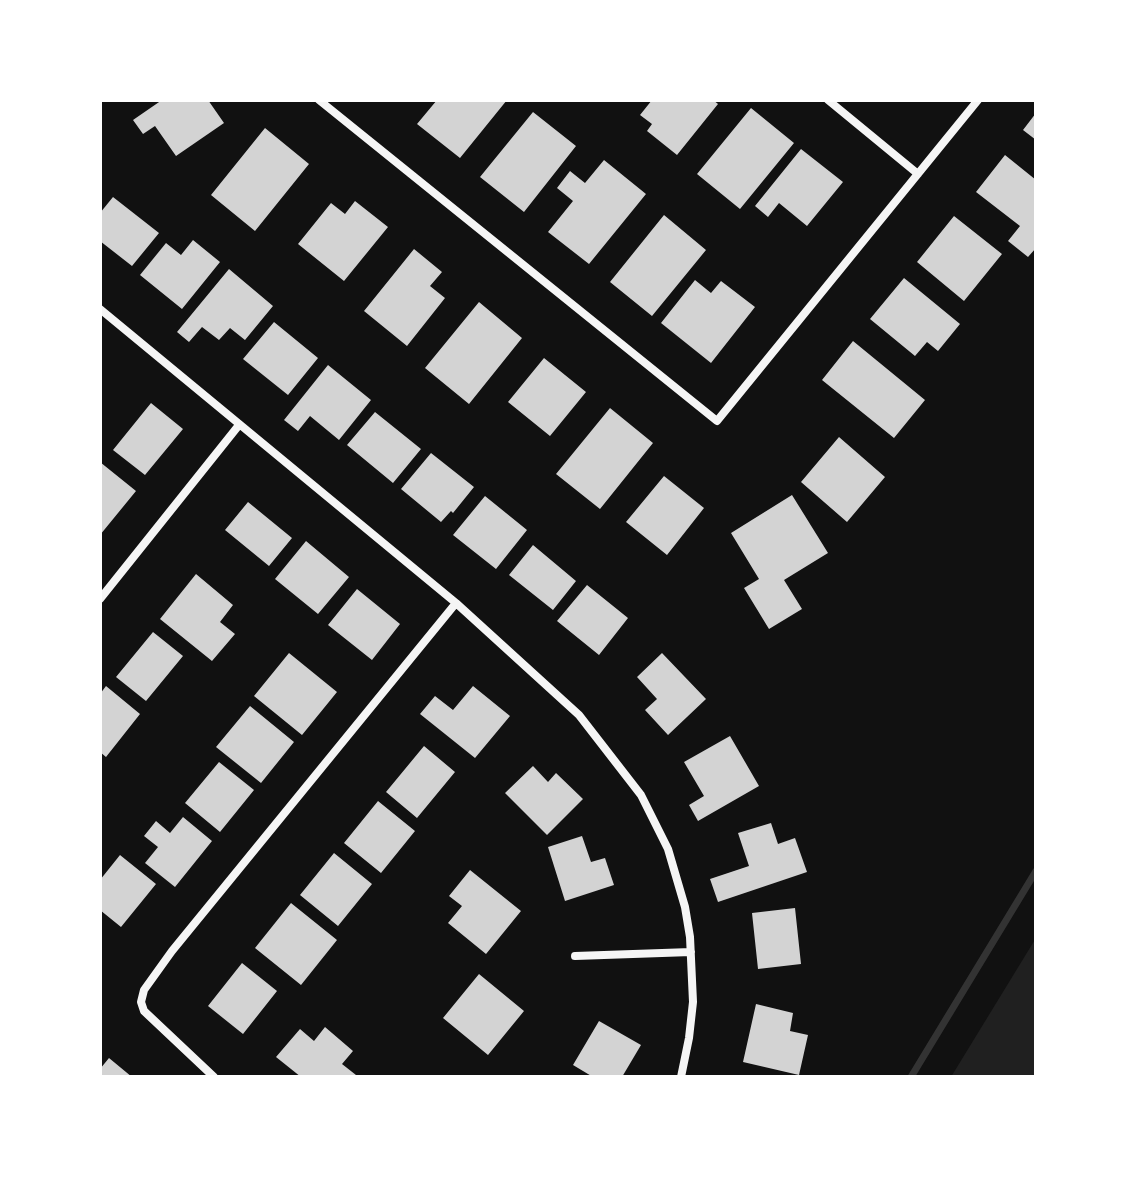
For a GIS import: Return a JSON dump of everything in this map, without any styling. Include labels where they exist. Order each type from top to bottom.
[{"type":"street","points":[[319,100],[717,421],[978,100]]},
{"type":"street","points":[[828,100],[918,174]]},
{"type":"street","points":[[100,309],[456,603],[579,715],[641,795],[668,849],[685,907],[693,1002],[681,1077]]},
{"type":"street","points":[[100,599],[239,425]]},
{"type":"street","points":[[214,1077],[144,1011],[141,1002],[144,990],[172,951],[456,603]]},
{"type":"street","points":[[575,956],[691,952]]},
{"type":"shaded area","points":[[1036,938],[1036,1077],[951,1077]]},
{"type":"building","points":[[162,100],[208,100],[224,123],[176,156],[155,126],[143,134],[133,120]]},
{"type":"building","points":[[437,100],[507,100],[460,158],[417,124]]},
{"type":"building","points":[[652,100],[713,100],[718,104],[677,155],[647,131],[652,124],[640,115]]},
{"type":"building","points":[[751,108],[794,143],[740,209],[697,174]]},
{"type":"building","points":[[533,112],[576,146],[524,212],[480,177]]},
{"type":"building","points":[[1036,113],[1036,140],[1023,130]]},
{"type":"building","points":[[265,128],[309,164],[255,231],[211,195]]},
{"type":"building","points":[[801,149],[843,182],[807,226],[779,203],[768,217],[755,206]]},
{"type":"building","points":[[1005,155],[1036,180],[1036,248],[1028,257],[1008,241],[1020,226],[976,192]]},
{"type":"building","points":[[604,160],[646,194],[589,264],[548,232],[573,201],[557,188],[570,171],[585,183]]},
{"type":"building","points":[[113,197],[159,233],[132,266],[100,241],[100,213]]},
{"type":"building","points":[[355,201],[388,227],[344,281],[298,244],[331,203],[345,214]]},
{"type":"building","points":[[664,215],[706,250],[652,316],[610,282]]},
{"type":"building","points":[[954,216],[1002,254],[964,301],[917,262]]},
{"type":"building","points":[[193,240],[220,262],[182,309],[140,275],[166,243],[181,255]]},
{"type":"building","points":[[414,249],[442,272],[430,286],[445,298],[407,346],[364,311]]},
{"type":"building","points":[[229,269],[273,306],[245,340],[230,328],[219,340],[202,327],[189,342],[177,332]]},
{"type":"building","points":[[904,278],[960,324],[938,351],[927,342],[915,356],[870,319]]},
{"type":"building","points":[[695,280],[711,293],[721,281],[755,307],[711,363],[661,323]]},
{"type":"building","points":[[479,302],[522,338],[469,404],[425,368]]},
{"type":"building","points":[[274,322],[318,358],[288,395],[243,359]]},
{"type":"building","points":[[853,341],[925,400],[894,438],[822,380]]},
{"type":"building","points":[[544,358],[586,392],[550,436],[508,402]]},
{"type":"building","points":[[328,365],[371,400],[339,440],[310,416],[298,431],[284,420]]},
{"type":"building","points":[[151,403],[183,429],[145,475],[113,450]]},
{"type":"building","points":[[610,408],[653,443],[600,509],[556,474]]},
{"type":"building","points":[[375,412],[421,449],[393,483],[347,445]]},
{"type":"building","points":[[839,437],[885,477],[847,522],[801,482]]},
{"type":"building","points":[[431,453],[474,487],[453,513],[451,511],[441,522],[401,489]]},
{"type":"building","points":[[100,462],[136,491],[100,535]]},
{"type":"building","points":[[664,476],[704,508],[667,555],[626,522]]},
{"type":"building","points":[[792,495],[828,553],[784,580],[802,609],[769,629],[744,588],[759,579],[731,533]]},
{"type":"building","points":[[485,496],[527,530],[496,569],[453,535]]},
{"type":"building","points":[[248,502],[292,538],[269,566],[225,530]]},
{"type":"building","points":[[306,541],[349,577],[318,614],[275,579]]},
{"type":"building","points":[[533,545],[576,581],[553,610],[509,575]]},
{"type":"building","points":[[196,574],[233,605],[220,622],[235,634],[212,661],[160,619]]},
{"type":"building","points":[[587,585],[628,618],[599,655],[557,621]]},
{"type":"building","points":[[357,589],[400,624],[372,660],[328,625]]},
{"type":"building","points":[[153,632],[183,656],[146,701],[116,677]]},
{"type":"building","points":[[289,653],[337,692],[302,735],[254,696]]},
{"type":"building","points":[[662,653],[706,699],[668,735],[645,710],[657,699],[637,677]]},
{"type":"building","points":[[106,686],[140,714],[106,757],[100,752],[100,694]]},
{"type":"building","points":[[473,686],[510,716],[475,758],[420,714],[435,696],[453,710]]},
{"type":"building","points":[[250,706],[294,742],[261,783],[216,747]]},
{"type":"building","points":[[730,736],[759,786],[698,821],[689,805],[704,796],[684,762]]},
{"type":"building","points":[[424,746],[455,772],[417,818],[386,792]]},
{"type":"building","points":[[219,762],[254,790],[220,832],[185,803]]},
{"type":"building","points":[[533,766],[548,782],[556,773],[583,799],[547,835],[505,793]]},
{"type":"building","points":[[378,801],[415,831],[381,873],[344,843]]},
{"type":"building","points":[[183,817],[212,841],[175,887],[145,863],[158,847],[144,836],[156,821],[170,833]]},
{"type":"building","points":[[771,823],[778,844],[795,838],[807,872],[718,902],[710,879],[749,866],[738,833]]},
{"type":"building","points":[[582,836],[591,862],[605,858],[614,885],[565,901],[548,847]]},
{"type":"building","points":[[334,853],[372,884],[338,926],[300,895]]},
{"type":"building","points":[[120,855],[156,884],[121,927],[100,910],[100,880]]},
{"type":"building","points":[[470,870],[521,911],[486,954],[448,923],[462,906],[449,896]]},
{"type":"building","points":[[291,903],[337,940],[301,985],[255,948]]},
{"type":"building","points":[[795,908],[801,964],[758,969],[752,913]]},
{"type":"building","points":[[242,963],[277,991],[243,1034],[208,1006]]},
{"type":"building","points":[[479,974],[524,1011],[488,1055],[443,1018]]},
{"type":"building","points":[[756,1004],[793,1013],[790,1031],[808,1035],[799,1075],[743,1062]]},
{"type":"building","points":[[599,1021],[641,1045],[622,1077],[593,1077],[573,1065]]},
{"type":"building","points":[[325,1027],[353,1051],[342,1064],[356,1075],[354,1077],[301,1077],[276,1057],[300,1029],[314,1041]]},
{"type":"building","points":[[109,1058],[132,1077],[100,1077],[100,1069]]},
{"type":"waterway","points":[[911,1077],[1036,871]]}]
